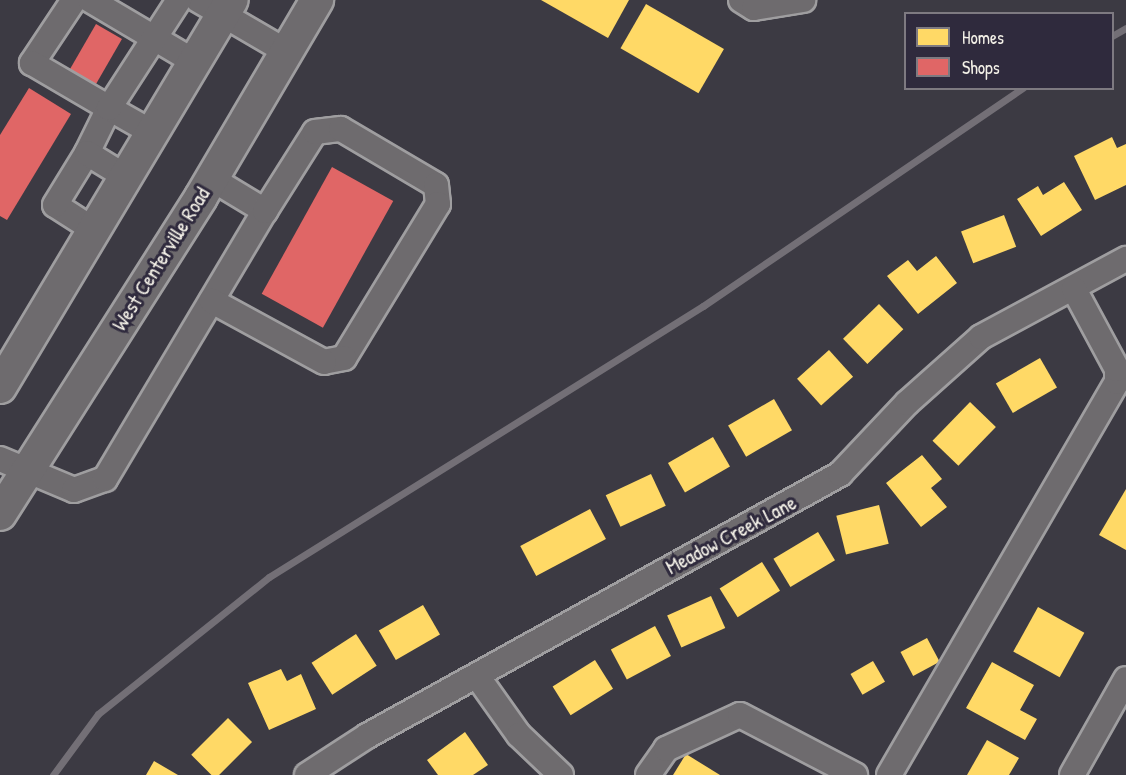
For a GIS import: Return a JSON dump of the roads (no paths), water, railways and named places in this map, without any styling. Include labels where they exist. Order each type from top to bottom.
[{"type":"main road","name":"West Centerville Road","points":[[0,514],[13,466],[212,179],[317,0]]},
{"type":"main road","points":[[0,387],[195,62],[218,5]]},
{"type":"street","points":[[74,0],[33,63],[153,133]]},
{"type":"street","points":[[90,0],[195,62]]},
{"type":"street","points":[[94,230],[55,205],[87,153],[109,108],[179,0]]},
{"type":"street","points":[[741,0],[754,8],[803,0]]},
{"type":"street","points":[[218,5],[287,52]]},
{"type":"street","points":[[13,466],[74,490],[105,479],[212,301],[315,132],[341,129],[436,185],[438,204],[344,358],[324,362],[212,301]]},
{"type":"street","points":[[87,153],[126,177]]},
{"type":"street","points":[[212,179],[266,212]]},
{"type":"street","name":"Meadow Creek Lane","points":[[307,775],[477,676],[840,474],[907,403],[981,337],[1074,290],[1126,259]]},
{"type":"street","points":[[889,775],[1117,382],[1117,369],[1074,290]]},
{"type":"street","points":[[477,676],[519,735],[561,775]]},
{"type":"street","points":[[1072,775],[1126,679]]},
{"type":"street","points":[[648,775],[666,749],[740,715],[855,775]]},
{"type":"waterway","points":[[1114,35],[1126,28]]},
{"type":"waterway","points":[[53,775],[98,714],[269,577],[703,306],[1020,90]]}]
